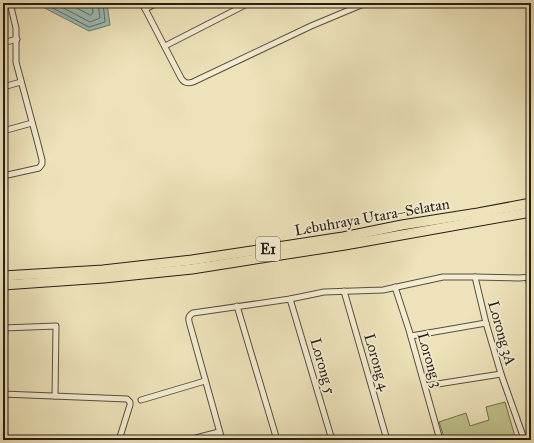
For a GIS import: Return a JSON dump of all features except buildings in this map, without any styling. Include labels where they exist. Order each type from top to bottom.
[{"type":"highway","name":"Lebuhraya Utara–Selatan","points":[[3,276],[103,270],[185,261],[270,249],[531,203]]},
{"type":"highway","name":"Lebuhraya Utara–Selatan","points":[[3,285],[104,278],[207,267],[345,245],[531,212]]},
{"type":"street","points":[[3,176],[39,168],[42,164],[16,62],[16,28],[10,3]]},
{"type":"street","points":[[142,3],[180,78],[184,82],[189,83],[311,26],[366,3]]},
{"type":"street","points":[[145,9],[157,3]]},
{"type":"street","points":[[165,46],[249,3]]},
{"type":"street","points":[[3,43],[16,39]]},
{"type":"street","points":[[3,87],[21,82]]},
{"type":"street","points":[[3,131],[32,123]]},
{"type":"street","name":"Lorong 3A","points":[[475,277],[486,323],[501,374],[524,436],[524,440]]},
{"type":"street","points":[[222,440],[188,319],[193,313],[290,299],[324,292],[378,290],[443,278],[530,277],[531,288]]},
{"type":"street","name":"Lorong 3","points":[[395,287],[411,336],[440,440]]},
{"type":"street","name":"Lorong 4","points":[[344,291],[386,440]]},
{"type":"street","name":"Lorong 5","points":[[290,299],[332,440]]},
{"type":"street","points":[[238,306],[277,440]]},
{"type":"street","points":[[411,336],[486,323]]},
{"type":"street","points":[[3,366],[4,328],[56,326],[55,396]]},
{"type":"street","points":[[425,386],[501,374]]},
{"type":"street","points":[[141,400],[205,381]]},
{"type":"street","points":[[3,394],[123,399],[129,401],[130,405],[119,440]]},
{"type":"street","points":[[188,440],[219,432]]},
{"type":"green space","points":[[505,402],[516,440],[445,440],[439,422],[466,413],[470,426],[489,420],[486,407]]},
{"type":"water","points":[[35,3],[107,3],[110,25],[89,31]]}]
